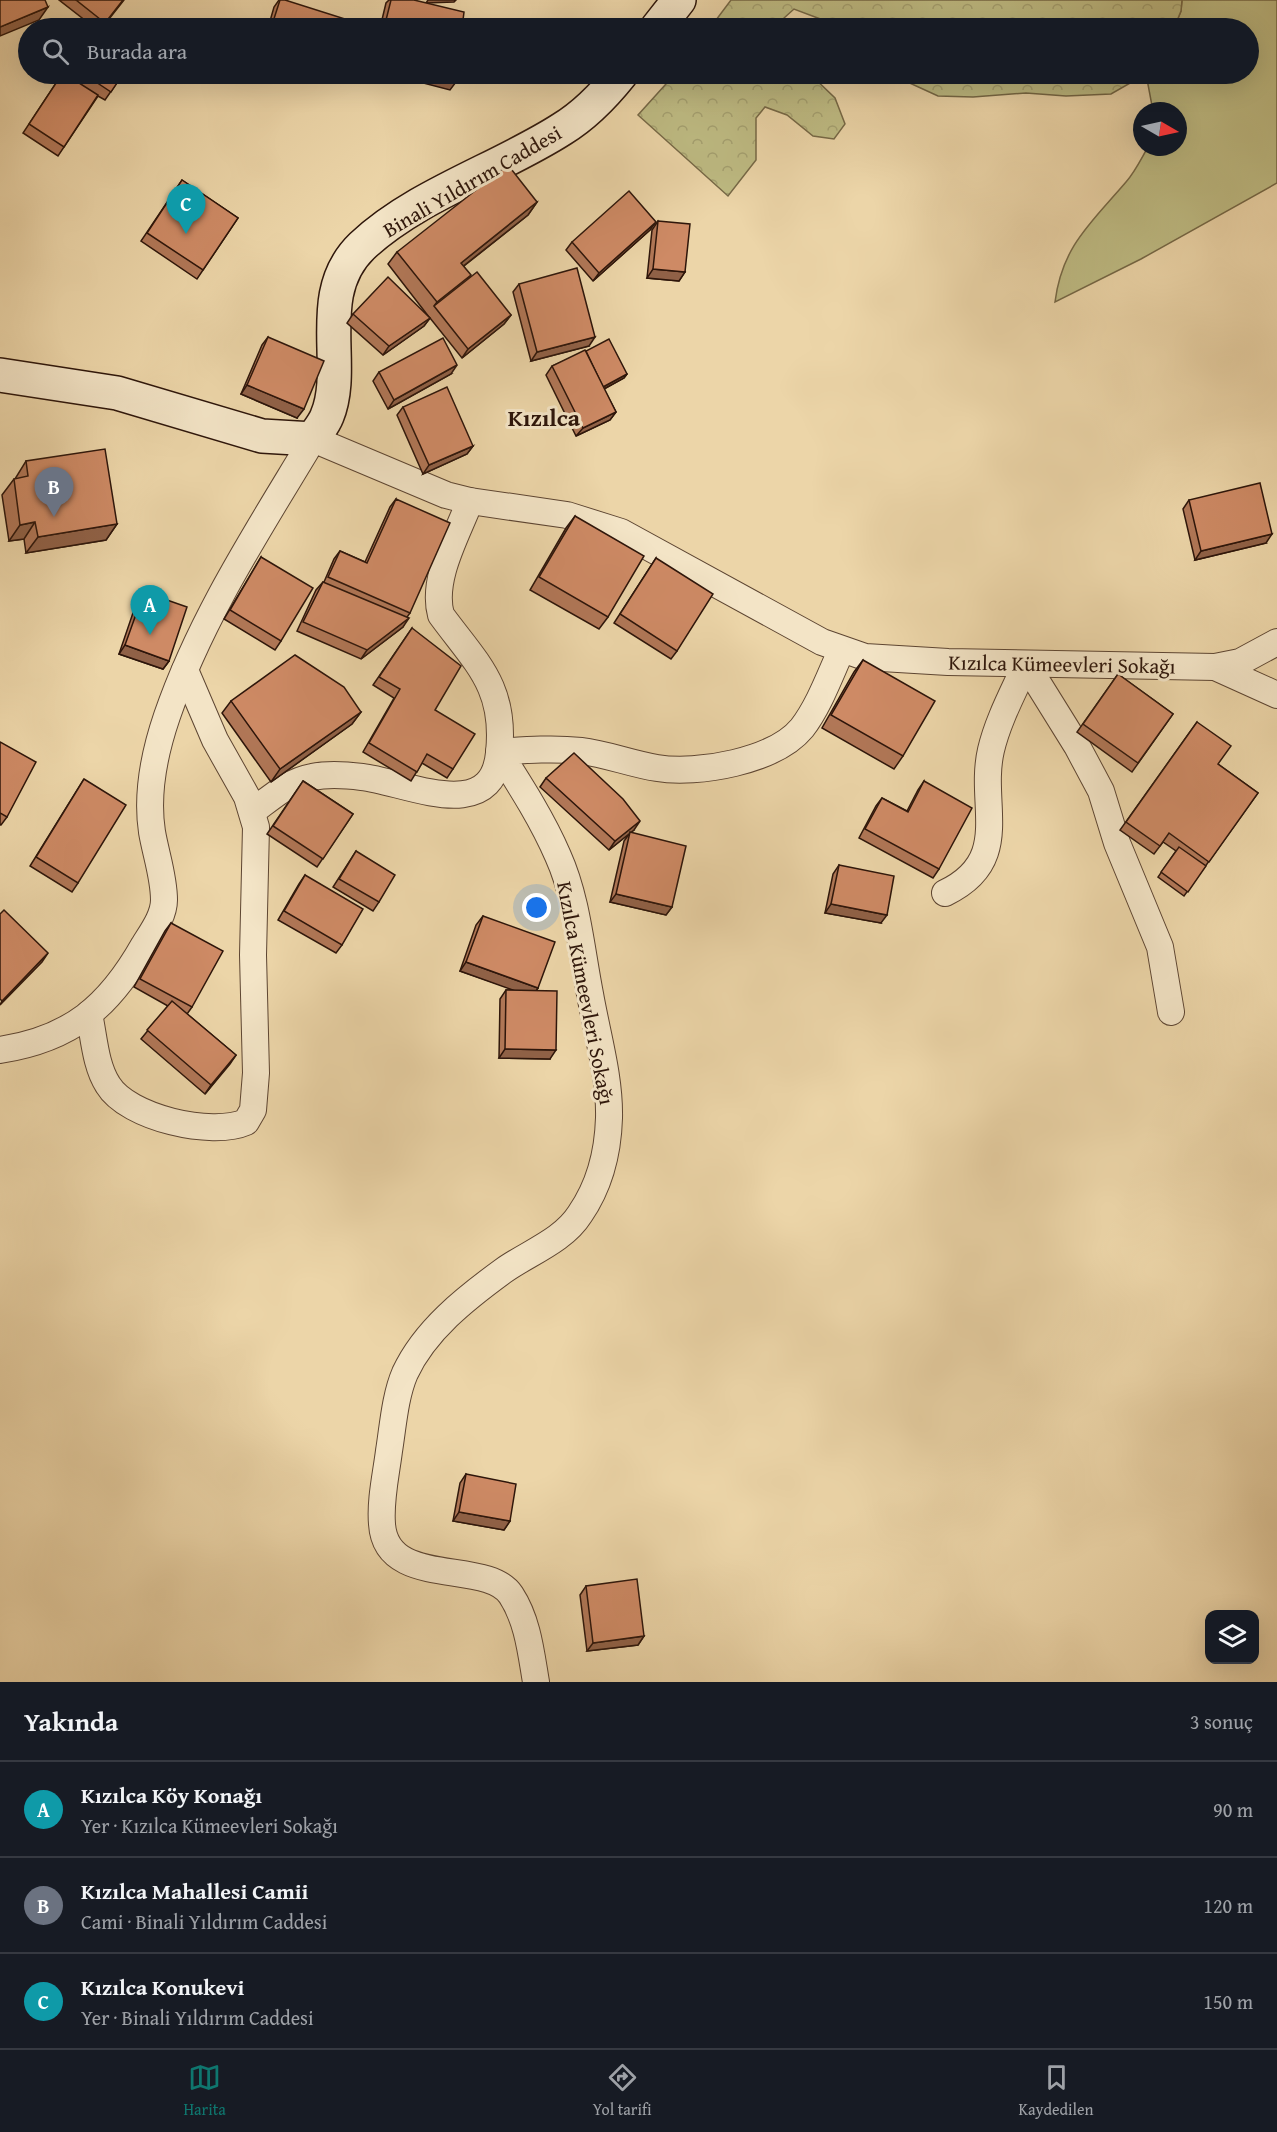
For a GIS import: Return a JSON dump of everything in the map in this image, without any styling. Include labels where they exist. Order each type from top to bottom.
[{"type":"street","points":[[664,18],[678,0]]},
{"type":"street","name":"Binali Yıldırım Caddesi","points":[[313,439],[328,415],[333,381],[332,322],[343,275],[361,247],[403,216],[447,190],[563,129],[605,94],[613,84]]},
{"type":"street","points":[[0,375],[117,393],[262,436],[313,439],[224,587],[166,717],[152,769],[150,811],[164,902],[158,922],[129,973],[89,1014],[54,1037],[0,1050]]},
{"type":"street","name":"Kızılca Kümeevleri Sokağı","points":[[313,439],[424,486],[470,501],[567,515],[605,526],[842,651],[865,657],[891,660],[1026,664],[1215,667],[1240,662],[1277,642]]},
{"type":"street","name":"Kızılca Kümeevleri Sokağı","points":[[253,811],[298,780],[313,777],[363,777],[460,796],[477,792],[488,782],[497,767],[499,752],[498,704],[493,687],[441,615],[437,601],[446,564],[470,501]]},
{"type":"street","points":[[499,752],[544,749],[581,751],[673,770],[717,765],[759,755],[788,741],[802,728],[842,651]]},
{"type":"street","points":[[945,893],[965,884],[978,867],[986,849],[990,825],[991,750],[1026,664]]},
{"type":"street","points":[[1026,664],[1077,746],[1101,791],[1117,843],[1160,947],[1171,1012]]},
{"type":"street","points":[[1215,667],[1277,695]]},
{"type":"street","points":[[89,1014],[104,1075],[115,1094],[141,1109],[198,1127],[219,1129],[246,1122],[253,1110],[256,1073],[252,955],[256,853],[253,811],[215,740],[185,670]]},
{"type":"street","name":"Kızılca Kümeevleri Sokağı","points":[[499,752],[559,856],[569,887],[603,1063],[609,1115],[605,1156],[596,1186],[579,1217],[556,1238],[466,1298],[429,1336],[405,1374],[393,1421],[383,1496],[382,1527],[389,1546],[408,1562],[439,1572],[488,1578],[510,1593],[527,1631],[536,1682]]},
{"type":"green space","points":[[731,0],[1182,0],[1178,18],[818,18],[794,9],[784,18],[718,18]]},
{"type":"green space","points":[[1182,0],[1277,0],[1277,183],[1141,259],[1055,302],[1064,265],[1071,250],[1090,223],[1129,178],[1143,156],[1187,156],[1187,102],[1151,102],[1148,84],[1259,84],[1259,18],[1178,18]]},
{"type":"green space","points":[[666,84],[820,84],[835,98],[845,124],[834,139],[813,136],[787,115],[765,107],[756,118],[756,160],[728,196],[638,115]]},
{"type":"green space","points":[[912,84],[1128,84],[1111,94],[1066,96],[1026,93],[973,97],[938,96]]},
{"type":"building","points":[[0,0],[45,0],[48,7],[0,27]]},
{"type":"building","points":[[76,0],[123,0],[109,18],[99,18]]},
{"type":"building","points":[[280,0],[285,0],[342,18],[274,18]]},
{"type":"building","points":[[391,0],[414,0],[464,12],[463,18],[386,18]]},
{"type":"building","points":[[55,84],[81,84],[98,95],[64,147],[29,124]]},
{"type":"building","points":[[99,84],[116,84],[111,92]]},
{"type":"building","points":[[508,165],[537,202],[461,263],[471,275],[437,302],[397,252]]},
{"type":"building","points":[[182,180],[238,218],[203,270],[147,233]]},
{"type":"building","points":[[629,191],[656,222],[599,273],[572,242]]},
{"type":"building","points":[[658,221],[690,224],[685,272],[653,269]]},
{"type":"building","points":[[577,268],[595,337],[537,352],[519,284]]},
{"type":"building","points":[[477,272],[511,315],[468,349],[434,306]]},
{"type":"building","points":[[388,277],[430,318],[389,346],[353,314]]},
{"type":"building","points":[[268,337],[324,361],[304,409],[247,385]]},
{"type":"building","points":[[443,338],[457,365],[394,400],[379,372]]},
{"type":"building","points":[[609,339],[627,374],[603,387],[586,351]]},
{"type":"building","points":[[585,350],[616,412],[583,428],[552,366]]},
{"type":"building","points":[[447,387],[473,446],[429,465],[403,407]]},
{"type":"building","points":[[105,449],[117,524],[38,537],[35,522],[20,525],[14,479],[28,476],[26,461]]},
{"type":"building","points":[[1260,483],[1272,534],[1201,551],[1189,500]]},
{"type":"building","points":[[396,499],[450,523],[410,613],[328,577],[340,551],[367,563]]},
{"type":"building","points":[[575,516],[644,556],[608,617],[539,577]]},
{"type":"building","points":[[261,557],[313,588],[281,641],[230,610]]},
{"type":"building","points":[[656,558],[713,594],[677,651],[620,614]]},
{"type":"building","points":[[323,582],[409,618],[367,650],[303,622]]},
{"type":"building","points":[[144,592],[187,607],[169,661],[125,645]]},
{"type":"building","points":[[412,628],[461,666],[435,710],[475,734],[453,769],[427,754],[417,772],[369,743],[400,689],[379,677]]},
{"type":"building","points":[[295,655],[344,687],[361,712],[280,769],[231,701]]},
{"type":"building","points":[[863,660],[935,701],[903,756],[831,715]]},
{"type":"building","points":[[1118,674],[1173,714],[1138,763],[1083,724]]},
{"type":"building","points":[[1197,722],[1231,746],[1218,764],[1258,793],[1209,862],[1169,833],[1160,846],[1126,822]]},
{"type":"building","points":[[0,742],[36,762],[7,817],[0,813]]},
{"type":"building","points":[[574,753],[623,799],[640,821],[615,841],[546,778]]},
{"type":"building","points":[[84,779],[126,805],[78,883],[36,857]]},
{"type":"building","points":[[303,781],[353,814],[323,859],[273,826]]},
{"type":"building","points":[[924,781],[972,808],[939,869],[865,829],[882,798],[908,812]]},
{"type":"building","points":[[630,832],[686,846],[672,907],[616,894]]},
{"type":"building","points":[[1179,847],[1206,866],[1188,892],[1161,872]]},
{"type":"building","points":[[356,851],[395,875],[379,902],[339,879]]},
{"type":"building","points":[[839,865],[894,876],[887,915],[831,904]]},
{"type":"building","points":[[305,875],[363,909],[342,945],[284,911]]},
{"type":"building","points":[[4,910],[48,953],[2,1001],[0,999],[0,914]]},
{"type":"building","points":[[483,916],[555,942],[538,988],[466,962]]},
{"type":"building","points":[[171,923],[223,951],[192,1007],[140,979]]},
{"type":"building","points":[[506,990],[557,991],[556,1050],[505,1049]]},
{"type":"building","points":[[172,1001],[236,1055],[211,1085],[147,1030]]},
{"type":"building","points":[[466,1474],[516,1484],[510,1521],[459,1512]]},
{"type":"building","points":[[637,1579],[644,1636],[593,1643],[586,1586]]},
{"type":"place","name":"Kızılca Konukevi","points":[[186,234]]},
{"type":"place","name":"Kızılca Mahallesi Camii","points":[[54,517]]},
{"type":"place","name":"Kızılca Köy Konağı","points":[[150,635]]},
{"type":"district","name":"Kızılca","points":[[544,417]]}]
